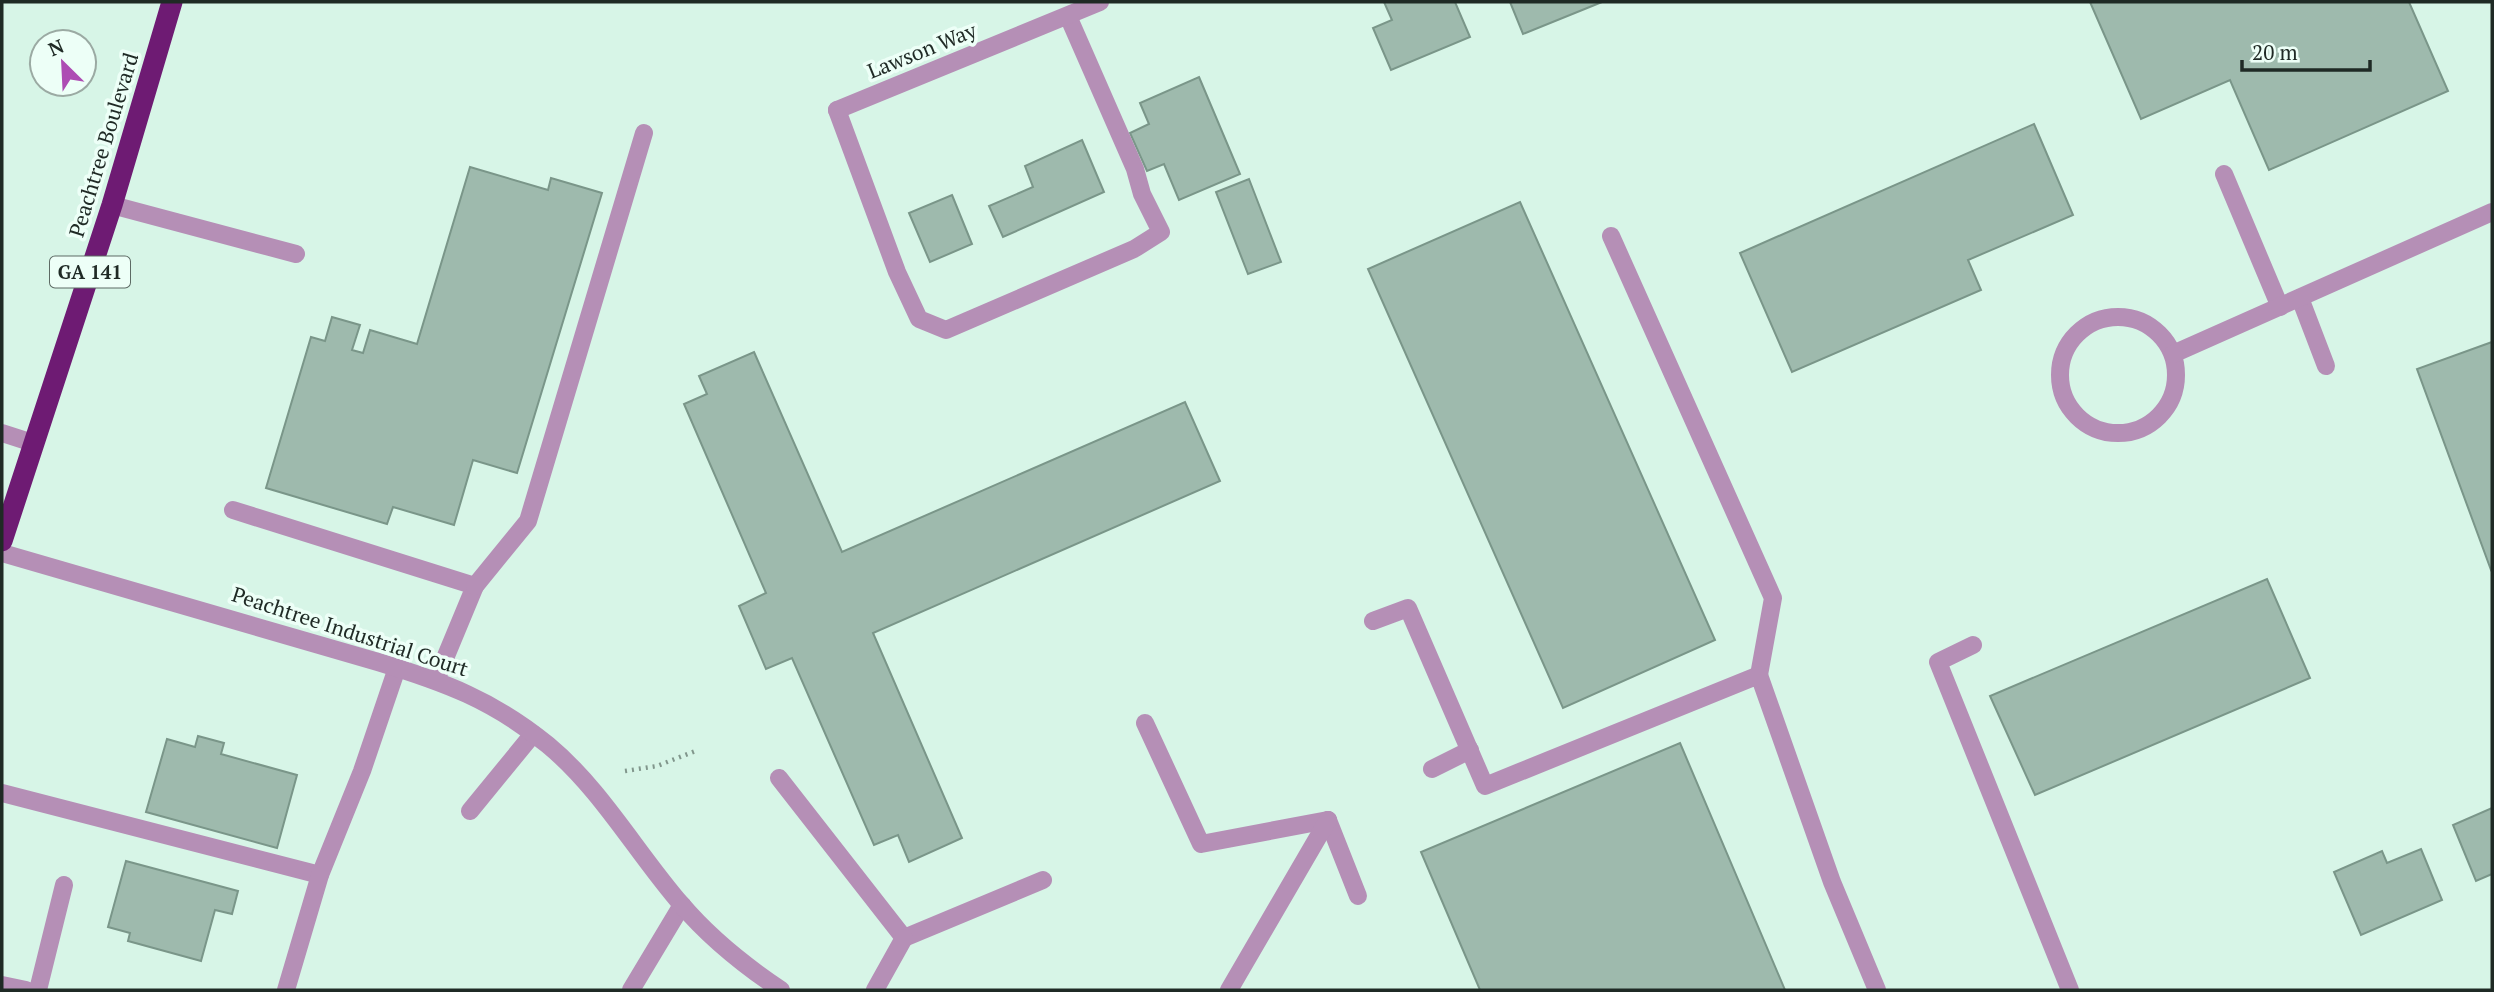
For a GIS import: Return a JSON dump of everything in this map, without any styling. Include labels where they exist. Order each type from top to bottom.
[{"type":"highway","name":"Peachtree Boulevard","points":[[2,540],[112,205],[172,2]]},
{"type":"street","name":"Lawson Way","points":[[1068,16],[1135,169],[1142,194],[1161,232],[1134,249],[946,330],[919,319],[897,272],[837,110],[1100,2]]},
{"type":"street","points":[[436,680],[475,586],[528,521],[644,133]]},
{"type":"street","points":[[2224,174],[2280,307]]},
{"type":"street","points":[[112,205],[296,254]]},
{"type":"street","points":[[2174,355],[2492,212]]},
{"type":"street","points":[[1611,236],[1773,598],[1759,675],[1832,882],[1877,990]]},
{"type":"street","points":[[2300,298],[2326,366]]},
{"type":"street","points":[[2103,317],[2133,318],[2157,331],[2174,355],[2177,382],[2166,409],[2145,428],[2117,435],[2090,428],[2068,408],[2058,382],[2062,354],[2078,330],[2103,317]]},
{"type":"street","points":[[2,433],[33,443]]},
{"type":"street","points":[[233,510],[475,586]]},
{"type":"street","name":"Peachtree Industrial Court","points":[[2,540],[436,680],[487,702],[549,746],[587,784],[682,905],[733,954],[781,990]]},
{"type":"street","points":[[1373,621],[1408,608],[1485,786],[1759,675]]},
{"type":"street","points":[[1973,645],[1938,662],[2070,990]]},
{"type":"street","points":[[286,990],[320,875],[362,771],[397,668]]},
{"type":"street","points":[[1144,723],[1201,844],[1328,820]]},
{"type":"street","points":[[470,811],[533,734]]},
{"type":"street","points":[[1432,769],[1471,750]]},
{"type":"street","points":[[779,778],[904,938]]},
{"type":"street","points":[[2,793],[320,875]]},
{"type":"street","points":[[1328,820],[1357,896]]},
{"type":"street","points":[[1229,990],[1328,820]]},
{"type":"street","points":[[875,990],[904,938],[1043,880]]},
{"type":"street","points":[[38,990],[64,885]]},
{"type":"street","points":[[631,990],[682,905]]},
{"type":"street","points":[[2,985],[26,990]]},
{"type":"path","points":[[625,771],[657,766],[698,750]]},
{"type":"building","points":[[1384,2],[1455,2],[1470,37],[1391,70],[1373,28],[1392,20]]},
{"type":"building","points":[[1510,2],[1602,2],[1523,34]]},
{"type":"building","points":[[2090,2],[2409,2],[2448,91],[2269,170],[2230,80],[2141,119]]},
{"type":"building","points":[[1199,77],[1240,174],[1179,200],[1164,164],[1147,171],[1130,133],[1149,124],[1140,103]]},
{"type":"building","points":[[2034,124],[2073,215],[1968,260],[1981,290],[1792,372],[1740,253]]},
{"type":"building","points":[[1082,140],[1104,192],[1003,237],[989,206],[1033,187],[1025,166]]},
{"type":"building","points":[[470,167],[548,190],[551,178],[602,193],[517,473],[473,460],[454,525],[393,507],[387,524],[266,488],[311,337],[325,341],[332,317],[360,325],[352,350],[363,353],[370,330],[417,344]]},
{"type":"building","points":[[1249,179],[1281,262],[1248,274],[1216,192]]},
{"type":"building","points":[[952,195],[972,244],[930,262],[909,213]]},
{"type":"building","points":[[1520,202],[1715,640],[1563,708],[1368,269]]},
{"type":"building","points":[[2492,342],[2492,569],[2491,570],[2417,369]]},
{"type":"building","points":[[754,352],[842,552],[1185,402],[1220,481],[873,633],[962,838],[909,862],[898,835],[874,845],[792,658],[766,669],[739,606],[766,593],[684,404],[707,394],[699,376]]},
{"type":"building","points":[[2267,579],[2310,678],[2035,795],[1990,696]]},
{"type":"building","points":[[198,736],[224,743],[221,754],[297,775],[277,848],[146,812],[167,739],[195,747]]},
{"type":"building","points":[[1680,743],[1785,990],[1480,990],[1421,852]]},
{"type":"building","points":[[2492,808],[2492,874],[2476,881],[2453,825]]},
{"type":"building","points":[[2421,849],[2442,900],[2361,935],[2334,872],[2382,851],[2387,863]]},
{"type":"building","points":[[126,861],[238,891],[232,914],[215,910],[201,961],[128,941],[130,933],[108,927]]}]
